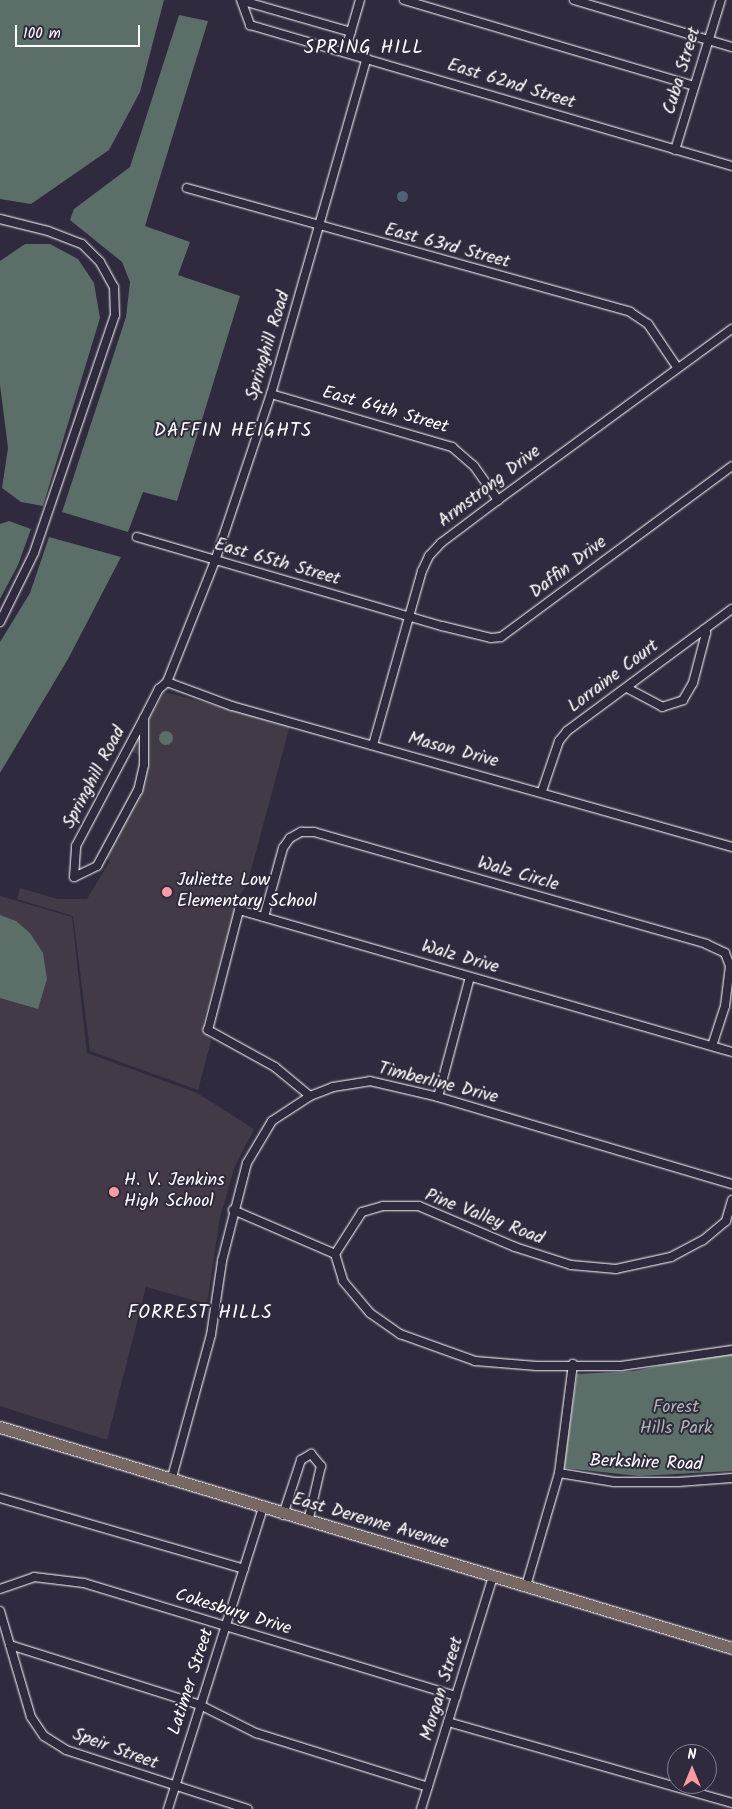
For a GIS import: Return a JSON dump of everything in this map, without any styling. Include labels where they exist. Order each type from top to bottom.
[{"type":"main road","name":"East Derenne Avenue","points":[[0,1427],[283,1515],[732,1648]]},
{"type":"street","points":[[242,0],[350,32]]},
{"type":"street","name":"East 62nd Street","points":[[242,0],[250,25],[732,166]]},
{"type":"street","points":[[344,52],[360,0]]},
{"type":"street","points":[[404,0],[694,86]]},
{"type":"street","points":[[574,0],[732,47]]},
{"type":"street","name":"Cuba Street","points":[[675,150],[721,0]]},
{"type":"street","name":"Springhill Road","points":[[144,718],[144,765],[138,790],[97,866],[74,877],[76,846],[144,718],[160,689],[167,682],[214,561],[271,394],[320,228],[366,58]]},
{"type":"street","name":"East 63rd Street","points":[[187,188],[320,228],[630,312],[648,324],[677,367]]},
{"type":"street","points":[[0,219],[48,231],[82,244],[100,262],[114,287],[115,315],[34,553],[0,622]]},
{"type":"street","name":"Armstrong Drive","points":[[372,745],[408,616],[429,556],[441,543],[498,500],[732,328]]},
{"type":"street","name":"East 64th Street","points":[[271,394],[452,447],[474,466],[498,500]]},
{"type":"street","name":"Daffin Drive","points":[[408,616],[491,638],[501,637],[732,466]]},
{"type":"street","name":"East 65th Street","points":[[137,537],[408,616]]},
{"type":"street","name":"Lorraine Court","points":[[542,791],[559,741],[567,730],[627,688],[732,609]]},
{"type":"street","points":[[627,688],[662,707],[683,700],[693,683],[706,633],[704,629]]},
{"type":"street","name":"Mason Drive","points":[[167,682],[232,706],[542,791],[732,847]]},
{"type":"street","name":"Walz Circle","points":[[264,917],[283,848],[290,838],[301,832],[314,832],[688,939],[719,948],[726,954],[730,966],[725,1006],[712,1046]]},
{"type":"street","name":"Walz Drive","points":[[310,1096],[274,1067],[208,1030],[208,1023],[222,968],[239,910],[732,1052]]},
{"type":"street","points":[[438,1096],[470,977]]},
{"type":"street","name":"Timberline Drive","points":[[171,1480],[211,1335],[233,1210],[246,1163],[272,1121],[310,1096],[334,1087],[370,1081],[438,1096],[732,1184]]},
{"type":"street","name":"Pine Valley Road","points":[[335,1254],[362,1212],[382,1206],[419,1206],[515,1247],[571,1265],[616,1269],[671,1257],[703,1240],[726,1221],[732,1200]]},
{"type":"street","points":[[233,1210],[335,1254],[343,1281],[355,1298],[370,1314],[400,1334],[475,1360],[537,1366],[639,1364],[732,1350]]},
{"type":"street","points":[[526,1586],[559,1473],[573,1364]]},
{"type":"street","points":[[283,1515],[301,1460],[311,1454],[322,1466],[308,1522]]},
{"type":"street","name":"Berkshire Road","points":[[559,1473],[614,1482],[678,1482],[732,1478]]},
{"type":"street","points":[[0,1498],[244,1569]]},
{"type":"street","name":"Latimer Street","points":[[168,1809],[264,1508]]},
{"type":"street","name":"Cokesbury Drive","points":[[0,1589],[34,1577],[84,1583],[456,1696]]},
{"type":"street","name":"Morgan Street","points":[[421,1809],[493,1577]]},
{"type":"street","name":"Speir Street","points":[[0,1611],[31,1717],[44,1736],[66,1750],[175,1788],[248,1809]]},
{"type":"street","points":[[10,1644],[200,1705],[256,1733],[428,1787]]},
{"type":"street","points":[[448,1722],[732,1803]]},
{"type":"shaded area","name":"Juliette Low Elementary School","points":[[164,692],[290,725],[247,885],[238,897],[203,1023],[211,1041],[198,1090],[90,1051],[73,916],[17,899],[20,888],[58,899],[87,899],[110,861],[98,853],[135,784],[140,756],[132,751]]},
{"type":"shaded area","name":"H. V. Jenkins High School","points":[[0,896],[72,917],[87,1053],[197,1093],[254,1129],[235,1166],[220,1217],[207,1304],[146,1287],[107,1440],[0,1406]]},
{"type":"green space","points":[[0,0],[164,0],[140,92],[109,150],[31,204],[0,199]]},
{"type":"green space","points":[[179,15],[208,21],[145,226],[190,242],[178,275],[240,296],[177,501],[143,492],[128,532],[62,512],[126,317],[130,282],[122,262],[70,220],[74,209],[130,167]]},
{"type":"green space","points":[[25,244],[50,244],[78,259],[94,283],[100,318],[43,506],[21,502],[2,488],[8,448],[0,385],[0,261]]},
{"type":"green space","points":[[9,521],[31,529],[18,565],[0,599],[0,524]]},
{"type":"green space","points":[[49,537],[121,557],[68,659],[0,773],[0,642],[30,593]]},
{"type":"green space","points":[[163,731],[169,731],[173,738],[169,745],[163,745],[159,741],[159,735]]},
{"type":"green space","points":[[0,915],[16,921],[30,933],[43,953],[47,979],[38,1009],[0,998]]},
{"type":"green space","name":"Forest Hills Park","points":[[732,1351],[732,1471],[639,1476],[564,1468],[577,1374],[634,1371]]},
{"type":"water","points":[[402,190],[408,196],[402,202],[396,196]]},
{"type":"place","name":"Juliette Low Elementary School","points":[[167,892]]},
{"type":"place","name":"H. V. Jenkins High School","points":[[114,1192]]},
{"type":"district","name":"SPRING HILL","points":[[364,49]]},
{"type":"district","name":"DAFFIN HEIGHTS","points":[[233,432]]},
{"type":"district","name":"FORREST HILLS","points":[[200,1314]]}]
